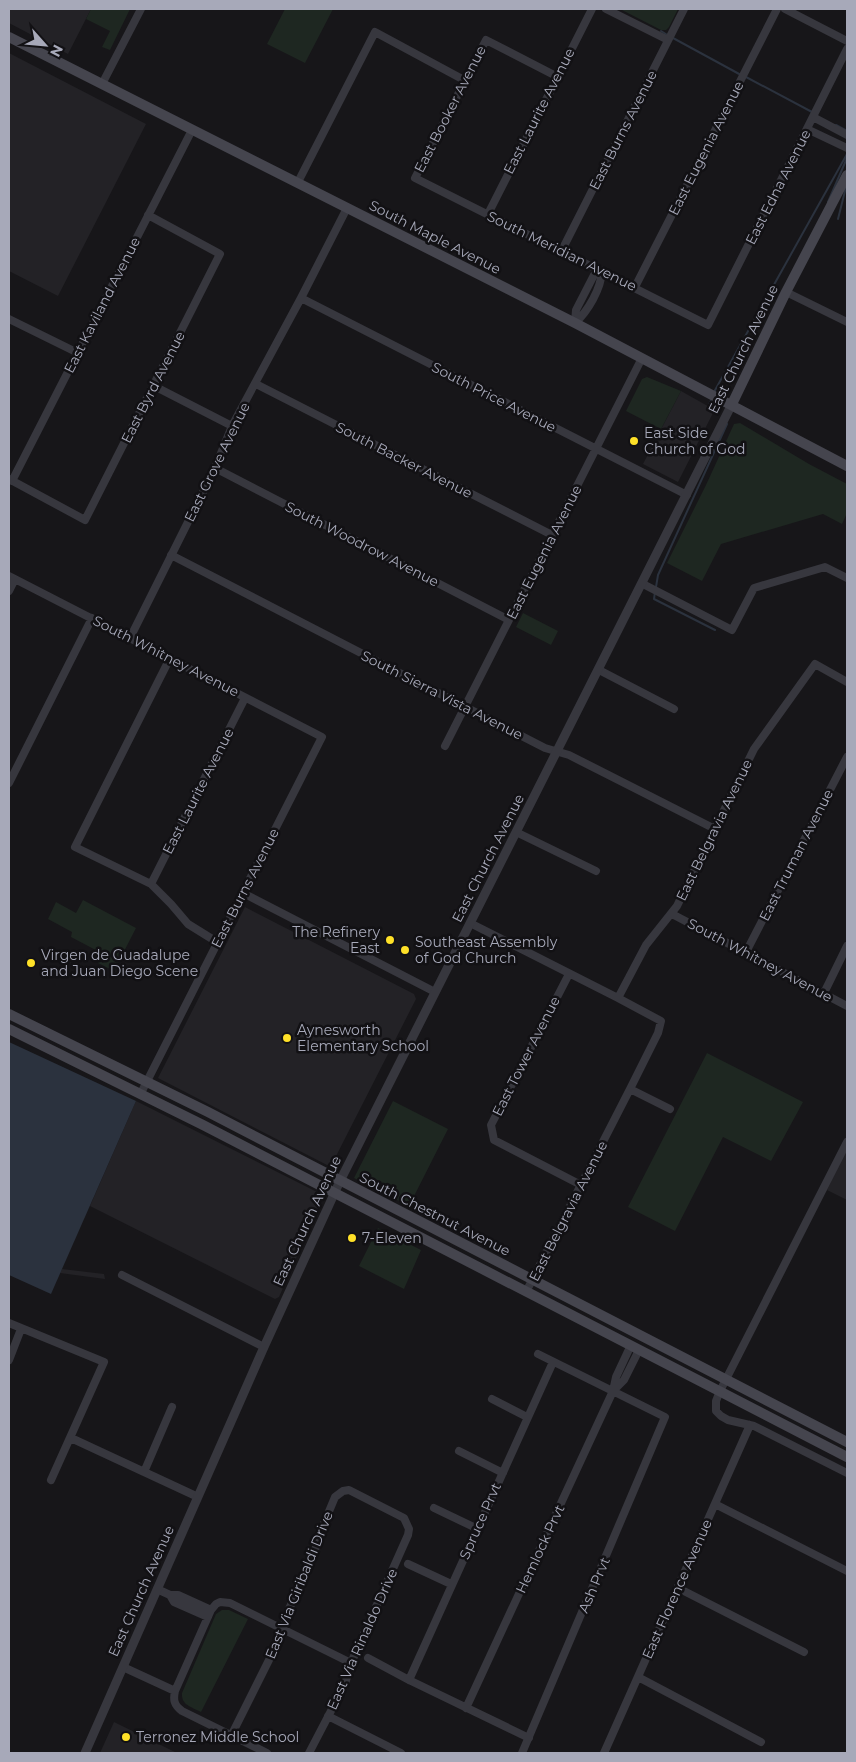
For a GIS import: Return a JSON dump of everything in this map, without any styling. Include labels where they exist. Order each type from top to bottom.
[{"type":"main road","name":"South Maple Avenue","points":[[9,37],[575,323],[847,466]]},
{"type":"main road","name":"East Church Avenue","points":[[732,404],[786,292],[847,175]]},
{"type":"main road","name":"South Chestnut Avenue","points":[[9,1014],[146,1081],[847,1442]]},
{"type":"main road","name":"South Chestnut Avenue","points":[[9,1029],[141,1093],[847,1457]]},
{"type":"street","points":[[102,84],[141,9]]},
{"type":"street","name":"East Laurite Avenue","points":[[488,214],[556,76],[592,9]]},
{"type":"street","points":[[606,9],[668,40]]},
{"type":"street","name":"East Burns Avenue","points":[[562,250],[684,9]]},
{"type":"street","name":"East Eugenia Avenue","points":[[635,287],[777,9]]},
{"type":"street","points":[[784,9],[847,41]]},
{"type":"street","points":[[298,182],[375,32],[464,80]]},
{"type":"street","name":"East Booker Avenue","points":[[415,178],[486,40],[556,76]]},
{"type":"street","name":"East Edna Avenue","points":[[708,324],[847,48]]},
{"type":"street","points":[[813,117],[847,135]]},
{"type":"street","points":[[807,129],[847,148]]},
{"type":"street","name":"East Kaviland Avenue","points":[[10,480],[78,353],[192,130]]},
{"type":"street","name":"South Meridian Avenue","points":[[415,178],[708,324]]},
{"type":"street","name":"East Grove Avenue","points":[[130,638],[216,468],[232,426],[256,384],[347,208]]},
{"type":"street","name":"East Byrd Avenue","points":[[10,480],[85,520],[220,254],[148,216]]},
{"type":"street","points":[[575,323],[576,310],[594,275],[602,271]]},
{"type":"street","points":[[786,292],[847,322]]},
{"type":"street","name":"South Price Avenue","points":[[301,298],[687,495]]},
{"type":"street","points":[[9,319],[78,353]]},
{"type":"street","name":"East Eugenia Avenue","points":[[445,746],[642,358]]},
{"type":"street","name":"South Backer Avenue","points":[[256,384],[552,535]]},
{"type":"street","points":[[154,386],[232,426]]},
{"type":"street","name":"East Church Avenue","points":[[85,1753],[264,1347],[340,1181],[643,584],[732,404]]},
{"type":"street","name":"South Woodrow Avenue","points":[[216,468],[509,620]]},
{"type":"street","name":"South Sierra Vista Avenue","points":[[172,555],[546,748],[569,755],[715,829]]},
{"type":"street","points":[[643,584],[732,630],[754,588],[826,567],[847,578]]},
{"type":"street","points":[[9,591],[12,577]]},
{"type":"street","name":"South Whitney Avenue","points":[[12,577],[322,737]]},
{"type":"street","points":[[9,783],[92,618]]},
{"type":"street","points":[[170,658],[75,847],[151,884],[188,924],[217,942]]},
{"type":"street","name":"East Belgravia Avenue","points":[[526,1292],[658,1033],[660,1021],[618,998],[646,945],[672,914],[754,749],[815,664],[847,682]]},
{"type":"street","points":[[599,670],[674,709]]},
{"type":"street","name":"East Laurite Avenue","points":[[151,884],[245,698]]},
{"type":"street","name":"East Burns Avenue","points":[[141,1093],[322,737]]},
{"type":"street","name":"East Truman Avenue","points":[[745,954],[847,757]]},
{"type":"street","points":[[516,832],[596,871]]},
{"type":"street","points":[[243,893],[436,992]]},
{"type":"street","name":"South Whitney Avenue","points":[[672,914],[847,1006]]},
{"type":"street","points":[[470,923],[618,998]]},
{"type":"street","points":[[824,993],[847,946]]},
{"type":"street","name":"East Tower Avenue","points":[[569,974],[491,1124],[494,1140],[581,1185]]},
{"type":"street","points":[[630,1090],[670,1109]]},
{"type":"street","points":[[847,1142],[716,1401],[716,1411],[728,1420],[750,1425],[847,1473]]},
{"type":"street","points":[[122,1275],[264,1347]]},
{"type":"street","points":[[9,1323],[104,1362],[51,1480]]},
{"type":"street","points":[[9,1360],[21,1329]]},
{"type":"street","name":"Hemlock Prvt","points":[[466,1708],[613,1390],[616,1377],[635,1348]]},
{"type":"street","points":[[538,1354],[613,1390]]},
{"type":"street","name":"Spruce Prvt","points":[[409,1680],[553,1362]]},
{"type":"street","name":"Ash Prvt","points":[[522,1753],[665,1417],[613,1390]]},
{"type":"street","points":[[492,1399],[527,1417]]},
{"type":"street","points":[[144,1472],[172,1407]]},
{"type":"street","name":"East Florence Avenue","points":[[604,1753],[750,1425]]},
{"type":"street","points":[[71,1438],[198,1497]]},
{"type":"street","points":[[459,1451],[502,1473]]},
{"type":"street","name":"East Via Rinaldo Drive","points":[[309,1753],[344,1684],[350,1663],[408,1535],[409,1529],[407,1523],[399,1515],[355,1492],[343,1491]]},
{"type":"street","name":"East Via Giribaldi Drive","points":[[231,1736],[283,1629],[289,1609],[313,1557],[320,1533],[335,1498],[343,1491]]},
{"type":"street","points":[[715,1504],[847,1571]]},
{"type":"street","points":[[434,1508],[478,1529]]},
{"type":"street","points":[[408,1564],[452,1584]]},
{"type":"street","points":[[678,1588],[804,1652]]},
{"type":"street","points":[[157,1589],[170,1595],[178,1595],[210,1613]]},
{"type":"street","points":[[267,1753],[178,1708],[174,1698],[174,1690],[216,1604],[226,1602],[350,1663]]},
{"type":"street","points":[[368,1658],[528,1738]]},
{"type":"street","points":[[123,1667],[174,1690]]},
{"type":"street","points":[[638,1678],[762,1742]]},
{"type":"street","points":[[328,1716],[401,1753]]},
{"type":"shaded area","points":[[9,9],[91,9],[68,54],[9,23]]},
{"type":"shaded area","points":[[91,9],[130,9],[110,50],[102,47],[110,31],[86,19]]},
{"type":"shaded area","points":[[285,9],[333,9],[305,63],[267,44]]},
{"type":"shaded area","points":[[620,9],[678,9],[669,27],[666,30],[661,30]]},
{"type":"shaded area","points":[[9,53],[146,124],[58,296],[9,271]]},
{"type":"shaded area","points":[[647,377],[681,391],[661,429],[626,411],[642,379]]},
{"type":"shaded area","points":[[681,391],[713,409],[712,415],[678,482],[643,464]]},
{"type":"shaded area","points":[[740,423],[847,484],[847,513],[842,524],[823,514],[721,544],[702,581],[667,563],[734,424]]},
{"type":"shaded area","points":[[523,613],[558,631],[551,645],[516,627]]},
{"type":"shaded area","points":[[83,900],[136,928],[114,971],[98,963],[99,961],[103,963],[107,956],[71,937],[72,932],[48,919],[56,902],[76,913]]},
{"type":"shaded area","name":"Aynesworth Elementary School","points":[[245,907],[414,994],[416,999],[332,1164],[327,1165],[158,1078]]},
{"type":"shaded area","points":[[707,1053],[803,1102],[771,1161],[723,1137],[675,1231],[628,1207]]},
{"type":"shaded area","points":[[136,1101],[321,1194],[322,1199],[279,1297],[275,1299],[90,1206]]},
{"type":"shaded area","points":[[393,1101],[448,1129],[409,1206],[354,1178]]},
{"type":"shaded area","points":[[847,1149],[847,1200],[827,1190]]},
{"type":"shaded area","points":[[378,1228],[421,1250],[404,1289],[359,1266]]},
{"type":"shaded area","points":[[62,1269],[104,1274],[105,1279],[60,1273]]},
{"type":"shaded area","points":[[222,1610],[229,1610],[248,1619],[201,1712],[185,1703],[182,1693],[216,1614]]},
{"type":"shaded area","name":"Terronez Middle School","points":[[114,1722],[177,1753],[100,1753]]},
{"type":"water","points":[[9,1042],[136,1101],[51,1294],[9,1275]]},
{"type":"waterway","points":[[661,31],[669,36]]},
{"type":"waterway","points":[[673,38],[741,75]]},
{"type":"waterway","points":[[746,77],[812,112]]},
{"type":"waterway","points":[[836,125],[847,131]]},
{"type":"waterway","points":[[714,392],[847,154]]},
{"type":"waterway","points":[[828,202],[847,158]]},
{"type":"waterway","points":[[838,219],[846,187]]},
{"type":"waterway","points":[[709,404],[712,399]]},
{"type":"waterway","points":[[656,587],[658,575],[727,424]]},
{"type":"waterway","points":[[655,592],[654,599],[715,630]]},
{"type":"place","name":"East Side Church of God","points":[[634,441]]},
{"type":"place","name":"The Refinery East","points":[[390,940]]},
{"type":"place","name":"Southeast Assembly of God Church","points":[[405,950]]},
{"type":"place","name":"Virgen de Guadalupe and Juan Diego Scene","points":[[31,963]]},
{"type":"place","name":"Aynesworth Elementary School","points":[[287,1038]]},
{"type":"place","name":"7-Eleven","points":[[352,1238]]},
{"type":"place","name":"Terronez Middle School","points":[[126,1737]]}]
